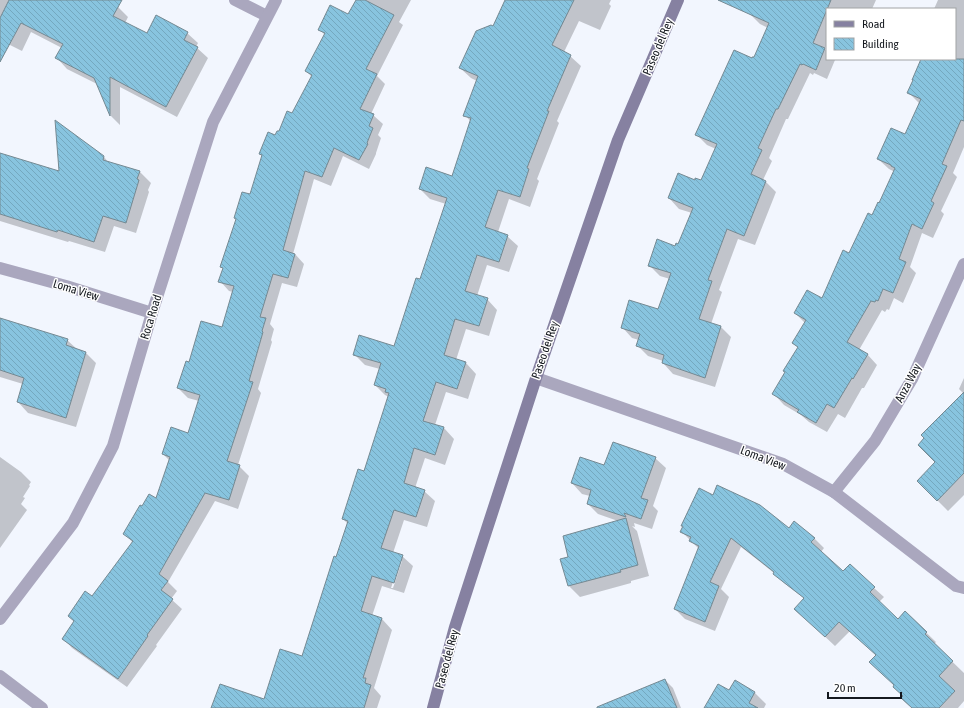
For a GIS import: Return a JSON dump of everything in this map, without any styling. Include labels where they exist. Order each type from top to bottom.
[{"type":"main road","name":"Paseo del Rey","points":[[434,708],[455,627],[536,378],[618,140],[678,0]]},
{"type":"street","points":[[235,0],[267,16]]},
{"type":"street","name":"Roca Road","points":[[0,619],[73,523],[113,446],[152,314],[214,122],[276,0]]},
{"type":"street","name":"Anza Way","points":[[834,492],[875,441],[912,379],[964,264]]},
{"type":"street","name":"Loma View","points":[[0,268],[66,286],[152,314]]},
{"type":"street","name":"Loma View","points":[[536,378],[783,464],[834,492],[956,586],[964,588]]},
{"type":"street","points":[[0,676],[42,708]]},
{"type":"building","points":[[9,0],[122,0],[113,16],[147,33],[156,15],[188,32],[184,40],[198,47],[166,107],[110,77],[110,116],[94,78],[55,58],[63,44],[21,23],[0,62],[0,18]]},
{"type":"building","points":[[356,0],[365,0],[394,15],[366,69],[377,74],[360,109],[374,114],[369,126],[373,128],[367,143],[368,144],[359,160],[334,148],[322,177],[305,171],[283,250],[295,254],[288,278],[273,274],[260,317],[266,318],[249,381],[253,382],[227,461],[240,465],[229,500],[205,493],[159,574],[168,581],[161,590],[173,599],[118,679],[62,639],[74,621],[68,616],[85,591],[92,596],[133,541],[123,534],[140,505],[142,506],[149,494],[156,498],[170,457],[162,454],[171,427],[188,433],[200,395],[177,388],[186,361],[189,362],[201,321],[222,327],[234,286],[218,282],[223,268],[220,267],[236,219],[234,218],[242,192],[250,194],[262,155],[259,154],[268,132],[275,135],[277,131],[279,131],[287,111],[292,113],[312,75],[305,71],[325,33],[318,30],[330,5],[348,14]]},
{"type":"building","points":[[505,0],[574,0],[552,45],[571,55],[547,111],[549,111],[527,168],[529,169],[520,197],[498,190],[485,227],[508,235],[499,262],[477,255],[465,291],[488,298],[479,326],[455,319],[444,355],[466,362],[457,389],[436,382],[423,421],[444,427],[435,455],[414,448],[404,483],[425,490],[416,517],[394,510],[381,548],[403,555],[394,583],[372,576],[361,611],[382,618],[363,678],[366,678],[365,683],[371,685],[364,708],[211,708],[220,684],[264,699],[280,649],[302,656],[334,556],[336,557],[348,521],[342,519],[358,469],[364,471],[389,393],[385,392],[386,389],[374,385],[381,363],[353,355],[359,335],[394,346],[416,278],[420,279],[447,198],[419,189],[426,167],[452,176],[471,118],[463,116],[478,76],[459,68],[476,31],[491,25],[493,26]]},
{"type":"building","points":[[718,0],[831,0],[828,8],[826,8],[826,12],[813,43],[825,48],[816,70],[800,64],[778,109],[776,109],[758,148],[762,150],[751,174],[766,181],[744,236],[727,229],[708,280],[712,281],[699,319],[721,326],[705,378],[662,363],[664,355],[636,346],[640,334],[621,328],[629,300],[658,309],[671,273],[648,266],[657,239],[675,246],[676,243],[678,244],[693,208],[668,198],[678,173],[695,180],[695,178],[701,180],[717,144],[695,135],[734,50],[752,58],[754,57],[769,23]]},
{"type":"building","points":[[964,59],[964,121],[961,120],[942,164],[947,166],[931,201],[934,203],[922,229],[912,224],[899,259],[906,262],[893,293],[883,289],[878,301],[871,301],[847,342],[868,354],[834,408],[827,404],[816,423],[797,412],[799,410],[772,394],[785,372],[783,371],[798,347],[792,343],[806,320],[794,313],[807,290],[822,298],[843,250],[849,253],[868,213],[872,215],[878,202],[879,203],[895,168],[877,159],[891,128],[905,134],[921,99],[907,93],[921,60]]},
{"type":"building","points":[[55,120],[104,156],[103,160],[140,171],[137,179],[139,180],[126,223],[103,216],[94,242],[58,230],[57,232],[0,214],[0,153],[59,171]]},
{"type":"building","points":[[0,318],[68,339],[66,345],[86,352],[66,418],[17,402],[24,378],[0,370]]},
{"type":"building","points":[[964,392],[964,473],[937,501],[917,481],[935,462],[918,445],[924,438],[921,435]]},
{"type":"building","points":[[613,442],[656,457],[641,498],[648,500],[641,519],[624,513],[626,517],[587,504],[591,490],[571,483],[580,457],[604,465]]},
{"type":"building","points":[[717,485],[760,505],[789,528],[794,521],[815,538],[811,542],[843,571],[850,564],[875,587],[870,592],[898,619],[905,611],[927,632],[925,634],[953,661],[939,676],[955,691],[939,708],[912,708],[901,698],[903,696],[893,687],[894,685],[869,662],[876,655],[839,622],[825,637],[794,609],[804,598],[731,538],[710,582],[719,586],[705,622],[674,609],[699,546],[689,541],[691,537],[680,532],[683,526],[681,526],[699,488],[713,495]]},
{"type":"building","points":[[626,518],[638,565],[620,570],[621,572],[568,586],[560,559],[568,557],[563,536]]},
{"type":"building","points":[[665,679],[677,708],[597,708],[597,707]]},
{"type":"building","points":[[735,680],[755,692],[749,703],[758,708],[704,708],[718,684],[729,690]]}]
